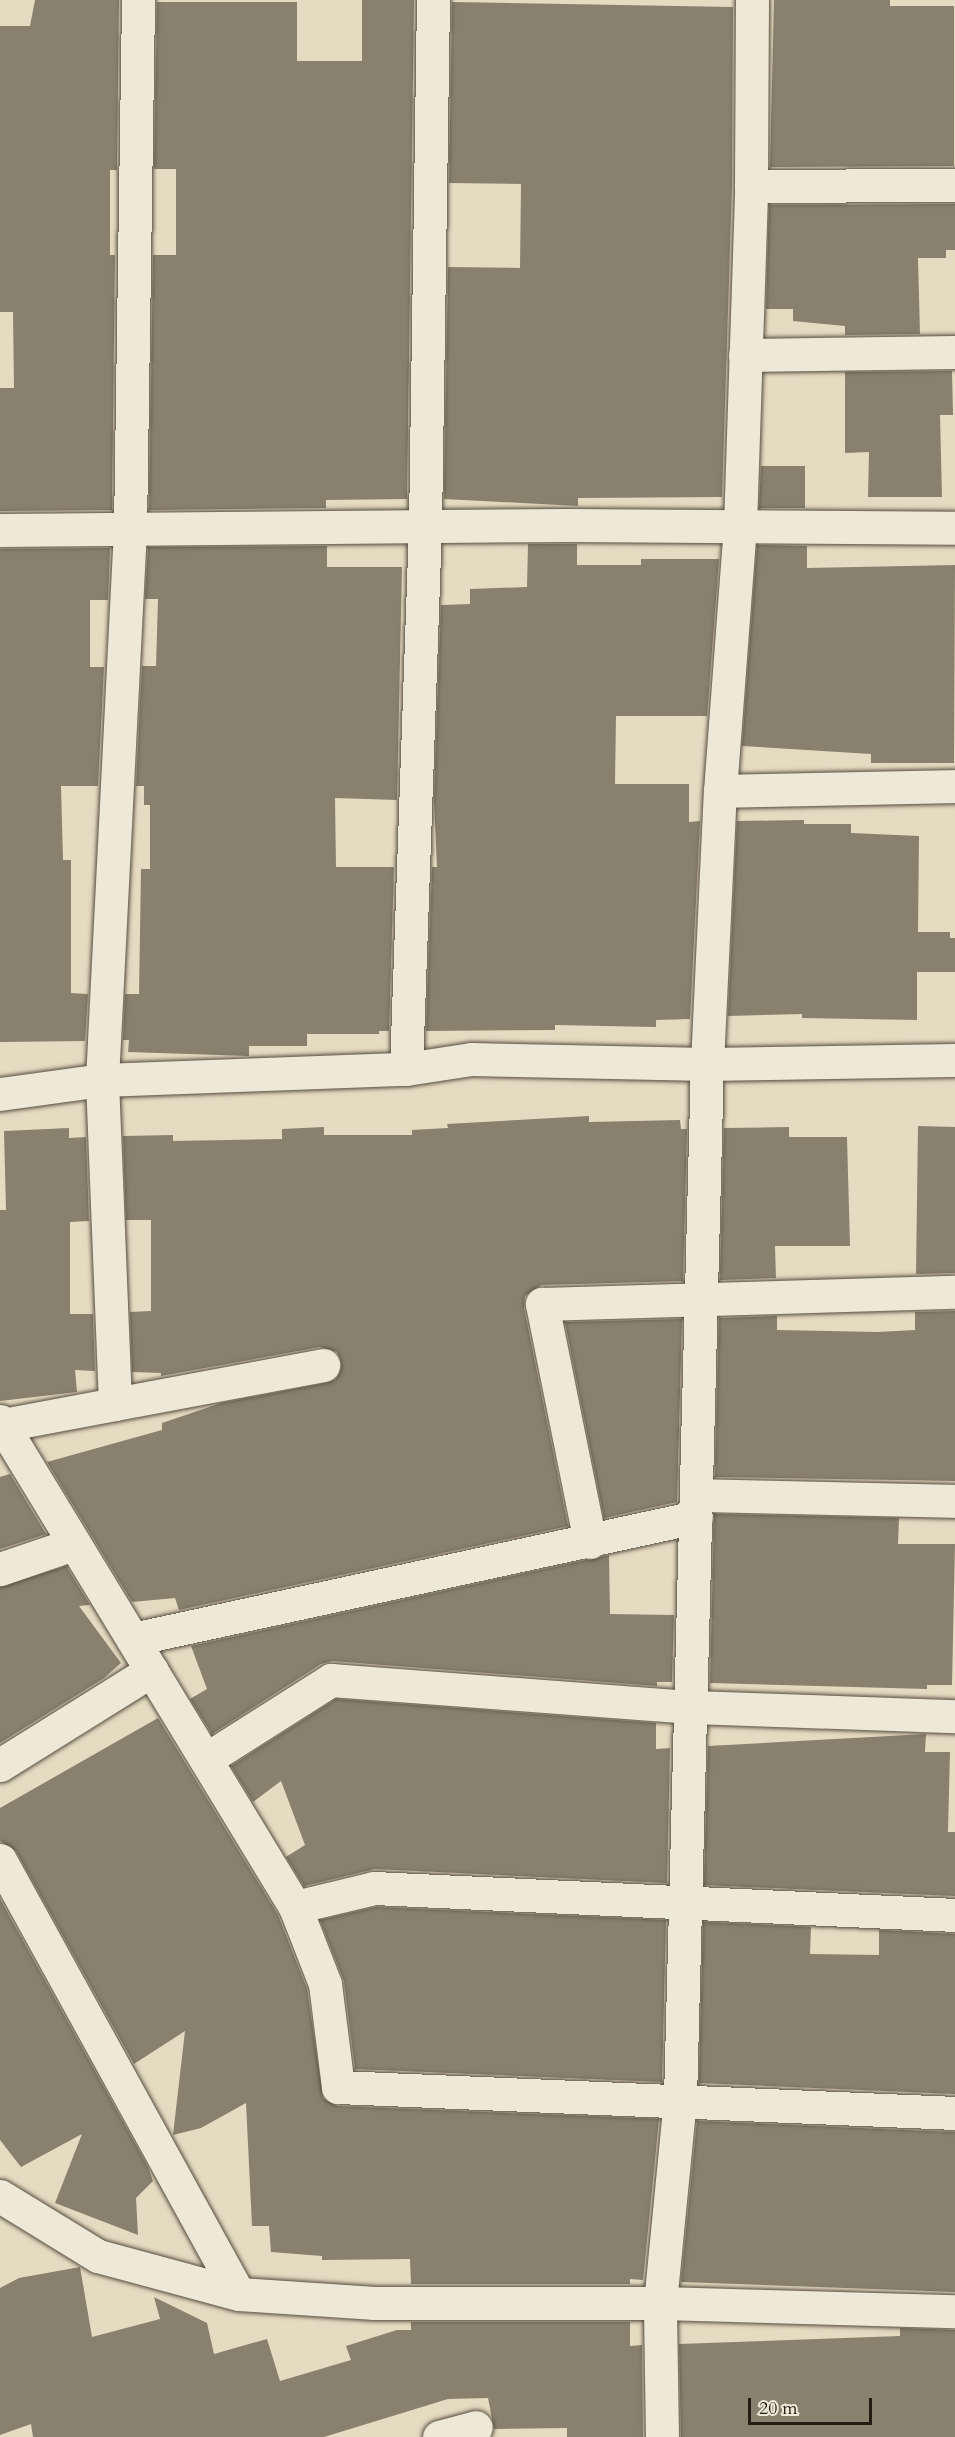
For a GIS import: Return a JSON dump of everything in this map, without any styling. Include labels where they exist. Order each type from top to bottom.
[{"type":"street","points":[[115,1404],[102,1080],[130,529],[138,0]]},
{"type":"street","points":[[406,1069],[424,526],[433,0]]},
{"type":"street","points":[[662,2437],[660,2303],[680,2099],[707,1064],[720,791],[740,526],[751,186],[752,0]]},
{"type":"street","points":[[751,186],[955,185]]},
{"type":"street","points":[[745,355],[955,352]]},
{"type":"street","points":[[0,530],[424,526],[955,528]]},
{"type":"street","points":[[720,791],[955,786]]},
{"type":"street","points":[[0,1094],[102,1080],[406,1069],[471,1059],[707,1064],[955,1060]]},
{"type":"street","points":[[590,1542],[542,1304],[701,1297],[955,1293]]},
{"type":"street","points":[[323,1365],[1,1423],[208,1758],[296,1907],[325,1984],[339,2087],[680,2099],[955,2113]]},
{"type":"street","points":[[133,1639],[590,1542],[696,1506],[955,1501]]},
{"type":"street","points":[[0,1569],[74,1544]]},
{"type":"street","points":[[0,1765],[152,1670]]},
{"type":"street","points":[[208,1758],[331,1680],[692,1707],[955,1716]]},
{"type":"street","points":[[0,1860],[239,2294]]},
{"type":"street","points":[[296,1907],[374,1888],[955,1915]]},
{"type":"street","points":[[0,2196],[98,2256],[239,2294],[375,2303],[660,2303],[955,2311]]},
{"type":"street","points":[[439,2437],[476,2427]]},
{"type":"building","points":[[35,0],[119,0],[117,170],[110,170],[110,255],[115,255],[112,510],[0,511],[0,388],[14,388],[13,312],[0,312],[0,26],[30,26]]},
{"type":"building","points":[[362,0],[414,0],[407,499],[326,500],[326,508],[149,510],[153,255],[176,255],[176,169],[154,169],[157,2],[297,2],[297,61],[362,61]]},
{"type":"building","points":[[774,0],[890,0],[890,6],[954,6],[954,166],[770,167]]},
{"type":"building","points":[[452,2],[733,7],[732,186],[722,497],[578,498],[578,506],[444,499],[448,267],[520,268],[521,184],[449,183]]},
{"type":"building","points":[[955,204],[955,250],[946,250],[946,258],[918,258],[920,334],[845,335],[845,326],[793,321],[793,309],[766,309],[769,205]]},
{"type":"building","points":[[952,371],[953,415],[940,415],[942,497],[868,497],[869,452],[845,453],[845,372]]},
{"type":"building","points":[[761,466],[805,466],[805,508],[759,508]]},
{"type":"building","points":[[528,544],[577,544],[577,565],[641,565],[641,559],[719,559],[707,716],[616,716],[615,784],[689,784],[689,822],[700,821],[690,1019],[656,1020],[656,1027],[555,1025],[555,1030],[426,1031],[432,867],[437,867],[434,801],[441,605],[470,604],[470,589],[527,587]]},
{"type":"building","points":[[757,545],[807,546],[807,568],[955,565],[954,763],[871,763],[871,754],[742,746]]},
{"type":"building","points":[[327,546],[327,567],[402,567],[397,800],[335,798],[336,867],[394,867],[389,1031],[379,1031],[379,1034],[307,1034],[307,1046],[249,1046],[249,1056],[128,1052],[129,1040],[123,1040],[125,994],[139,994],[141,869],[150,869],[150,805],[144,805],[144,786],[136,786],[142,666],[156,666],[158,599],[145,599],[148,547]]},
{"type":"building","points":[[110,548],[108,600],[90,600],[90,667],[104,667],[98,786],[61,786],[63,860],[71,860],[71,993],[88,994],[85,1041],[0,1042],[0,549]]},
{"type":"building","points":[[804,820],[804,824],[851,824],[851,833],[919,836],[918,932],[950,932],[950,938],[955,938],[955,972],[917,972],[917,1020],[802,1018],[802,1014],[728,1016],[737,821]]},
{"type":"building","points":[[589,1116],[589,1122],[680,1120],[681,1129],[687,1129],[683,1281],[541,1285],[525,1296],[524,1308],[568,1526],[179,1610],[175,1598],[132,1602],[47,1462],[162,1430],[162,1423],[221,1403],[326,1383],[336,1379],[341,1362],[337,1352],[320,1347],[161,1376],[161,1373],[132,1372],[130,1312],[151,1311],[151,1220],[126,1220],[123,1136],[173,1135],[173,1141],[282,1139],[282,1129],[324,1127],[324,1135],[412,1135],[412,1130],[448,1128],[447,1124]]},
{"type":"building","points":[[918,1126],[955,1127],[955,1273],[916,1274]]},
{"type":"building","points":[[789,1127],[789,1137],[847,1137],[850,1246],[775,1246],[776,1278],[720,1280],[724,1128]]},
{"type":"building","points":[[69,1128],[69,1138],[86,1137],[89,1221],[70,1222],[70,1314],[93,1314],[95,1371],[75,1370],[77,1392],[0,1401],[0,1210],[6,1210],[4,1131]]},
{"type":"building","points":[[955,1311],[955,1481],[715,1477],[719,1318],[777,1316],[777,1330],[878,1332],[915,1330],[915,1312]]},
{"type":"building","points":[[682,1319],[677,1502],[604,1518],[565,1322]]},
{"type":"building","points":[[10,1474],[46,1534],[0,1549],[0,1477]]},
{"type":"building","points":[[714,1514],[899,1518],[898,1544],[955,1544],[952,1685],[927,1685],[927,1689],[710,1683]]},
{"type":"building","points":[[609,1555],[610,1614],[674,1615],[672,1682],[657,1682],[657,1686],[332,1661],[321,1664],[212,1734],[190,1699],[207,1689],[191,1646]]},
{"type":"building","points":[[66,1566],[90,1605],[79,1606],[121,1663],[104,1678],[0,1743],[0,1587]]},
{"type":"building","points":[[336,1699],[656,1723],[656,1749],[670,1748],[667,1883],[375,1869],[304,1886],[286,1857],[305,1845],[281,1781],[253,1802],[231,1766]]},
{"type":"building","points":[[158,1718],[278,1915],[307,1989],[323,2098],[337,2106],[659,2119],[643,2280],[630,2279],[630,2284],[411,2284],[410,2259],[322,2260],[322,2256],[271,2252],[269,2226],[252,2226],[246,2103],[201,2128],[173,2135],[185,2031],[134,2064],[16,1851],[0,1841],[0,1808]]},
{"type":"building","points":[[926,1734],[925,1752],[950,1752],[948,1832],[955,1832],[955,1896],[704,1885],[708,1746]]},
{"type":"building","points":[[0,1899],[148,2167],[153,2181],[136,2198],[138,2235],[55,2203],[82,2134],[21,2167],[0,2140]]},
{"type":"building","points":[[376,1907],[666,1920],[662,2082],[355,2069],[344,1981],[320,1920]]},
{"type":"building","points":[[703,1922],[811,1927],[810,1954],[879,1955],[879,1930],[955,1934],[955,2094],[699,2083]]},
{"type":"building","points":[[697,2121],[955,2132],[955,2292],[681,2282]]},
{"type":"building","points":[[80,2267],[92,2337],[160,2319],[154,2297],[207,2323],[214,2354],[267,2339],[280,2381],[351,2360],[346,2346],[397,2330],[411,2330],[411,2322],[630,2322],[630,2346],[642,2345],[643,2437],[567,2437],[567,2428],[494,2429],[488,2398],[448,2399],[324,2437],[33,2437],[31,2424],[0,2435],[0,2288],[19,2278]]},
{"type":"building","points":[[900,2328],[955,2330],[955,2437],[681,2437],[679,2344],[900,2336]]}]
